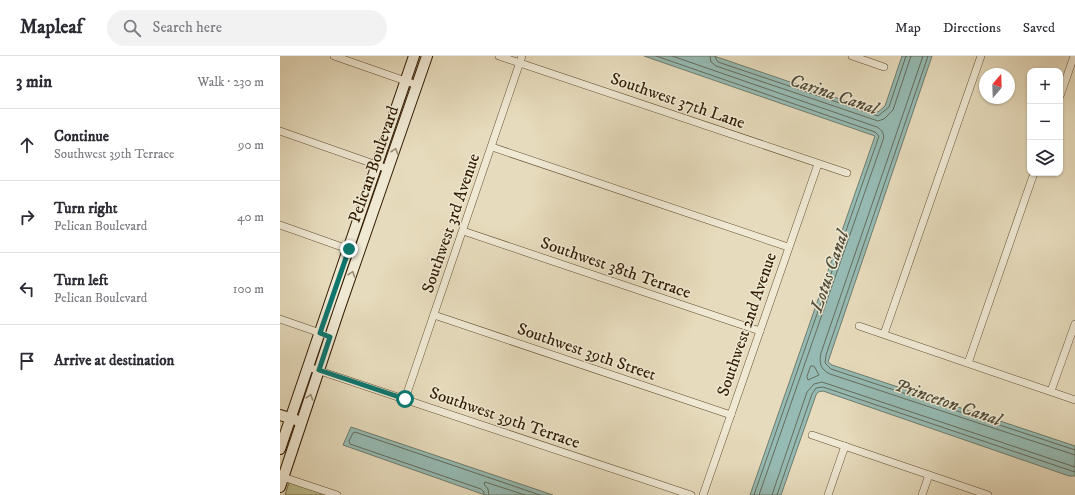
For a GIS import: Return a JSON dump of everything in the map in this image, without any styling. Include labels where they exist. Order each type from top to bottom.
[{"type":"street","points":[[334,56],[417,85]]},
{"type":"street","name":"Pelican Boulevard","points":[[280,449],[283,427],[291,418],[414,56]]},
{"type":"street","name":"Pelican Boulevard","points":[[280,487],[282,476],[302,422],[427,56]]},
{"type":"street","name":"Southwest 37th Lane","points":[[499,56],[521,60],[818,164],[847,172]]},
{"type":"street","points":[[854,56],[884,67]]},
{"type":"street","points":[[884,334],[981,56]]},
{"type":"street","points":[[1063,87],[1074,56]]},
{"type":"street","name":"Southwest 3rd Avenue","points":[[405,399],[521,60]]},
{"type":"street","points":[[280,131],[388,169]]},
{"type":"street","points":[[492,147],[788,247]]},
{"type":"street","name":"Southwest 2nd Avenue","points":[[703,495],[818,164]]},
{"type":"street","points":[[968,363],[1033,176]]},
{"type":"street","points":[[280,225],[359,253]]},
{"type":"street","name":"Southwest 38th Terrace","points":[[463,231],[760,331]]},
{"type":"street","name":"Southwest 39th Street","points":[[434,315],[731,415]]},
{"type":"street","points":[[280,320],[330,337]]},
{"type":"street","points":[[1051,392],[1075,324]]},
{"type":"street","points":[[859,326],[1075,400]]},
{"type":"street","name":"Southwest 39th Terrace","points":[[308,367],[691,495]]},
{"type":"street","points":[[280,414],[302,422]]},
{"type":"street","points":[[283,427],[298,432]]},
{"type":"street","points":[[812,435],[988,495]]},
{"type":"street","points":[[828,495],[845,446]]},
{"type":"street","points":[[922,495],[929,475]]},
{"type":"street","points":[[282,476],[337,495]]},
{"type":"green space","points":[[290,479],[337,495],[285,495]]},
{"type":"water","name":"Lotus Canal","points":[[644,56],[714,56],[878,112],[885,106],[902,56],[932,56],[828,362],[832,365],[1075,446],[1075,476],[1069,476],[823,391],[818,392],[816,395],[781,495],[750,495],[875,136]]},
{"type":"water","points":[[351,427],[553,495],[485,495],[343,445]]},
{"type":"route","points":[[349,249],[320,333],[330,337],[319,370],[405,399]]},
{"type":"water label","name":"Carina Canal","points":[[834,94]]},
{"type":"water label","name":"Princeton Canal","points":[[948,402]]}]
